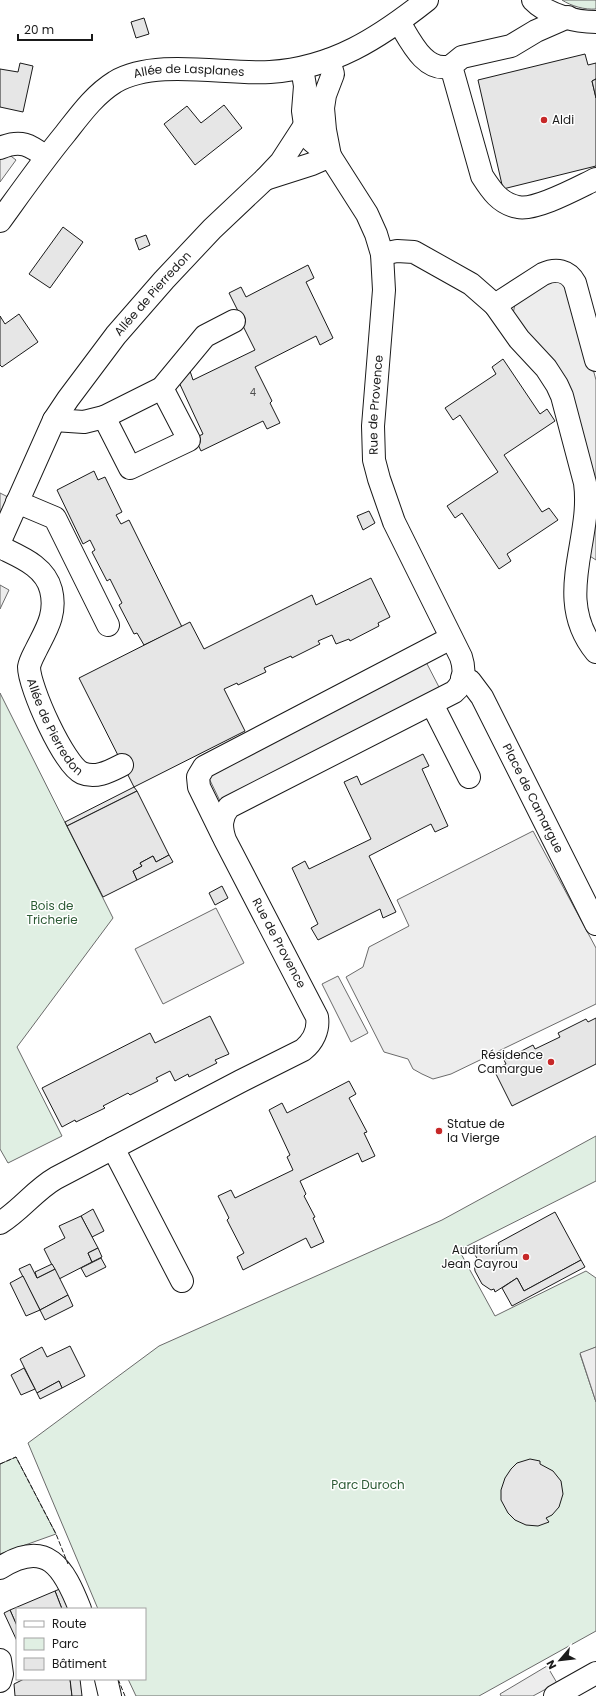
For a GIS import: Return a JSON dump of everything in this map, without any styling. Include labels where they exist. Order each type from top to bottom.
[{"type":"street","name":"Allée de Lasplanes","points":[[0,221],[46,157],[95,97],[116,82],[126,77],[146,72],[164,70],[268,73],[302,68],[329,60],[379,36],[427,0]]},
{"type":"street","points":[[533,0],[546,10],[568,17],[596,22]]},
{"type":"street","points":[[399,22],[419,54],[430,64],[439,68],[451,66],[462,57],[511,46],[536,31],[568,17]]},
{"type":"street","name":"Rue de Provence","points":[[329,60],[333,74],[325,95],[323,108],[330,156]]},
{"type":"street","points":[[451,66],[482,176],[490,190],[500,199],[519,208],[530,206],[565,194],[596,179]]},
{"type":"street","points":[[302,68],[306,86],[303,111],[304,126]]},
{"type":"street","name":"Rue de Provence","points":[[0,1223],[23,1206],[47,1183],[74,1167],[309,1046],[314,1038],[318,1022],[312,1007],[225,840],[222,824],[224,813],[229,808],[432,704],[458,689],[462,678],[462,662],[394,522],[384,496],[374,460],[373,426],[384,290],[382,254],[376,234],[367,214],[330,156],[312,141],[304,126]]},
{"type":"street","name":"Allée de Pierredon","points":[[0,541],[54,420],[68,399],[116,335],[212,229],[282,162],[304,126]]},
{"type":"street","points":[[0,148],[10,144],[27,144],[46,157]]},
{"type":"street","points":[[265,179],[312,164],[330,156]]},
{"type":"street","points":[[382,254],[397,251],[414,252],[471,284],[495,305],[519,339],[550,373],[562,396],[585,483],[587,496],[586,510],[576,566],[575,585],[577,612],[580,626],[586,639],[596,652]]},
{"type":"street","points":[[495,305],[542,274],[551,270],[560,270],[564,272],[572,278],[575,283],[596,360]]},
{"type":"street","points":[[54,420],[84,422],[104,417],[162,388],[205,336],[234,321]]},
{"type":"street","points":[[104,417],[130,468],[189,440],[162,388]]},
{"type":"street","points":[[17,502],[55,518],[108,625]]},
{"type":"street","name":"Allée de Pierredon","points":[[0,547],[34,565],[44,576],[51,590],[51,621],[30,661],[30,675],[39,705],[69,761],[81,773],[90,775],[99,775],[122,764]]},
{"type":"street","points":[[225,840],[199,787],[198,777],[204,767],[451,638]]},
{"type":"street","name":"Place de Camargue","points":[[462,678],[470,681],[482,697],[596,924]]},
{"type":"street","points":[[432,704],[469,777]]},
{"type":"street","points":[[113,1148],[182,1281]]},
{"type":"street","points":[[0,1568],[18,1558],[30,1555],[42,1556],[62,1571],[70,1584],[80,1608]]},
{"type":"street","points":[[0,1660],[2,1674],[0,1681]]},
{"type":"street","points":[[555,1696],[596,1673]]},
{"type":"street","points":[[106,1680],[110,1696]]},
{"type":"green space","points":[[562,0],[596,0],[596,9],[578,7]]},
{"type":"green space","name":"Bois de Tricherie","points":[[0,693],[113,918],[17,1047],[62,1136],[8,1163],[0,1149]]},
{"type":"green space","name":"Parc Duroch","points":[[596,1136],[596,1181],[459,1250],[495,1316],[586,1271],[596,1278],[596,1347],[580,1354],[596,1402],[596,1631],[479,1696],[136,1696],[128,1680],[146,1680],[146,1608],[98,1608],[28,1443],[159,1346],[442,1220]]},
{"type":"green space","points":[[16,1457],[56,1534],[0,1554],[0,1464]]},
{"type":"shaded area","points":[[3,150],[16,160],[0,182],[0,154]]},
{"type":"shaded area","points":[[547,277],[570,285],[596,380],[596,560],[585,553],[593,488],[513,314],[515,304]]},
{"type":"shaded area","points":[[0,493],[8,497],[0,513]]},
{"type":"shaded area","points":[[0,585],[9,590],[0,609]]},
{"type":"shaded area","points":[[425,660],[440,689],[220,801],[206,772]]},
{"type":"shaded area","points":[[533,831],[596,948],[596,1004],[451,1074],[433,1079],[413,1069],[408,1059],[384,1052],[346,977],[363,967],[369,947],[409,926],[397,900]]},
{"type":"shaded area","points":[[216,908],[244,963],[163,1004],[135,949]]},
{"type":"shaded area","points":[[338,976],[368,1033],[351,1042],[322,984]]},
{"type":"shaded area","points":[[596,1347],[596,1402],[580,1353]]},
{"type":"shaded area","points":[[547,1666],[557,1683],[533,1696],[501,1696],[500,1694]]},
{"type":"building","points":[[144,18],[149,34],[136,38],[131,22]]},
{"type":"building","points":[[585,54],[588,65],[596,63],[596,79],[592,81],[596,98],[596,166],[503,189],[478,80]]},
{"type":"building","points":[[20,63],[33,66],[23,112],[0,107],[0,69],[18,72]]},
{"type":"building","points":[[596,79],[596,98],[592,81]]},
{"type":"building","points":[[224,105],[242,128],[195,165],[164,124],[187,106],[201,123]]},
{"type":"building","points":[[63,227],[83,242],[50,288],[29,274]]},
{"type":"building","points":[[146,235],[150,245],[139,250],[135,239]]},
{"type":"building","points":[[308,265],[314,278],[306,282],[333,338],[320,345],[316,336],[255,367],[272,401],[270,403],[280,423],[267,429],[263,421],[201,451],[195,438],[203,434],[177,378],[190,371],[193,380],[255,350],[238,316],[240,315],[229,293],[241,287],[246,297]]},
{"type":"building","points":[[19,314],[38,342],[2,367],[0,365],[0,316],[5,324]]},
{"type":"building","points":[[503,359],[540,414],[547,409],[555,421],[504,455],[542,512],[549,508],[558,520],[507,554],[511,561],[499,569],[462,513],[455,518],[447,506],[498,472],[460,415],[453,420],[445,408],[496,374],[492,367]]},
{"type":"building","points":[[94,471],[98,480],[105,477],[122,512],[116,515],[121,524],[129,520],[182,627],[144,645],[137,633],[134,634],[119,605],[122,603],[110,579],[107,581],[92,552],[95,550],[90,540],[83,544],[57,490]]},
{"type":"building","points":[[369,511],[375,523],[363,530],[357,516]]},
{"type":"building","points":[[371,578],[390,617],[378,623],[379,626],[350,641],[349,639],[336,644],[332,635],[318,641],[320,644],[292,658],[291,656],[264,668],[266,672],[238,685],[237,683],[224,689],[245,731],[134,787],[79,678],[190,622],[204,649],[312,595],[316,605]]},
{"type":"building","points":[[423,754],[429,766],[422,769],[448,826],[435,832],[431,824],[369,856],[396,912],[383,918],[380,909],[318,940],[311,928],[318,924],[292,868],[305,861],[309,869],[371,839],[344,782],[357,776],[361,785]]},
{"type":"building","points":[[134,787],[137,791],[67,826],[65,822]]},
{"type":"building","points":[[137,791],[169,855],[156,862],[153,856],[140,863],[142,866],[133,871],[137,880],[103,897],[67,826]]},
{"type":"building","points":[[169,855],[173,862],[137,880],[133,871],[142,866],[140,863],[153,856],[156,862]]},
{"type":"building","points":[[222,886],[228,898],[215,905],[209,893]]},
{"type":"building","points":[[210,1016],[229,1054],[215,1060],[217,1063],[189,1077],[188,1074],[175,1081],[170,1071],[156,1078],[158,1081],[130,1095],[128,1093],[103,1106],[105,1108],[62,1127],[42,1088],[150,1033],[155,1043]]},
{"type":"building","name":"Résidence Camargue","points":[[596,1018],[596,1064],[512,1106],[494,1070],[506,1064],[504,1060],[533,1045],[535,1049],[560,1037],[558,1033],[586,1019],[588,1022]]},
{"type":"building","points":[[349,1081],[356,1094],[349,1098],[367,1132],[364,1133],[375,1156],[362,1162],[358,1153],[300,1181],[306,1194],[304,1196],[315,1217],[313,1218],[324,1242],[311,1248],[306,1238],[243,1270],[237,1257],[244,1253],[227,1220],[229,1218],[218,1196],[231,1190],[235,1198],[293,1170],[287,1157],[290,1155],[269,1110],[282,1103],[287,1113]]},
{"type":"building","points":[[93,1209],[104,1231],[92,1237],[81,1216]]},
{"type":"building","points":[[555,1212],[581,1260],[524,1291],[517,1278],[495,1292],[494,1289],[491,1290],[482,1284],[475,1271],[474,1262],[477,1258],[475,1255],[499,1245],[498,1243]]},
{"type":"building","points":[[81,1216],[98,1248],[88,1253],[92,1262],[59,1279],[44,1249],[65,1238],[59,1226]]},
{"type":"building","points":[[98,1248],[102,1257],[92,1262],[88,1253]]},
{"type":"building","points":[[101,1258],[106,1267],[86,1277],[81,1268]]},
{"type":"building","points":[[581,1260],[585,1267],[512,1306],[502,1288],[517,1278],[524,1291]]},
{"type":"building","points":[[30,1264],[37,1278],[55,1269],[68,1295],[40,1310],[19,1269]]},
{"type":"building","points":[[52,1264],[55,1269],[37,1278],[35,1272]]},
{"type":"building","points":[[23,1276],[40,1310],[26,1316],[10,1283]]},
{"type":"building","points":[[68,1295],[73,1306],[45,1320],[40,1310]]},
{"type":"building","points":[[70,1346],[85,1376],[62,1388],[59,1381],[37,1393],[20,1359],[42,1347],[47,1357]]},
{"type":"building","points":[[24,1368],[35,1389],[21,1395],[11,1375]]},
{"type":"building","points":[[59,1381],[62,1388],[40,1399],[37,1393]]},
{"type":"building","points":[[530,1459],[540,1461],[540,1464],[553,1471],[561,1481],[563,1494],[559,1507],[552,1515],[546,1518],[549,1522],[538,1526],[526,1525],[515,1520],[508,1513],[501,1500],[501,1490],[505,1478],[511,1469],[517,1463]]},
{"type":"building","points":[[62,1588],[70,1608],[62,1608],[55,1591]]},
{"type":"building","points":[[55,1591],[62,1608],[16,1608],[16,1624],[10,1610]]},
{"type":"building","points":[[10,1610],[16,1624],[16,1639],[4,1613]]},
{"type":"building","points":[[22,1680],[70,1680],[72,1696],[15,1696],[14,1684]]},
{"type":"building","points":[[70,1680],[80,1680],[82,1696],[72,1696]]},
{"type":"fence","points":[[0,1464],[16,1457],[56,1534],[68,1564]]},
{"type":"fence","points":[[118,1680],[125,1696]]},
{"type":"place","name":"Aldi","points":[[544,120]]},
{"type":"place","name":"Résidence Camargue","points":[[551,1062]]},
{"type":"place","name":"Statue de la Vierge","points":[[439,1131]]},
{"type":"place","name":"Auditorium Jean Cayrou","points":[[526,1257]]}]
